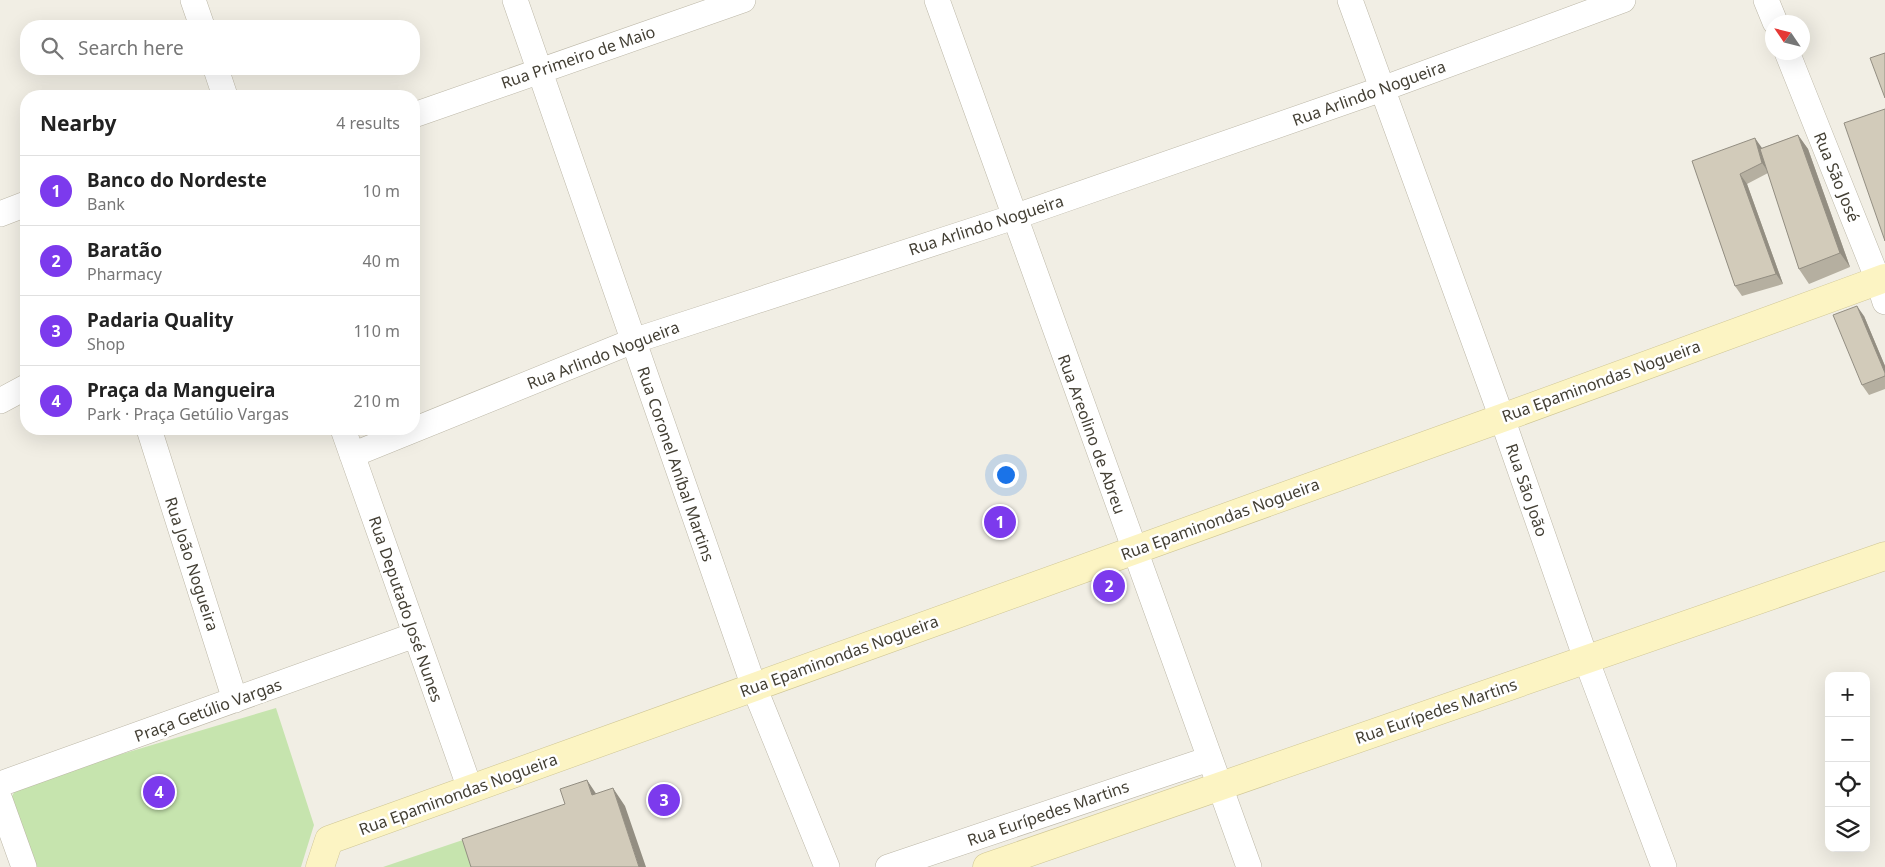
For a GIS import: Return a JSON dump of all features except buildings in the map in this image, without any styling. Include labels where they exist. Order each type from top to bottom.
[{"type":"main road","name":"Rua Epaminondas Nogueira","points":[[320,867],[329,840],[1502,418],[1883,287]]},
{"type":"main road","name":"Rua Eurípedes Martins","points":[[988,867],[1885,556]]},
{"type":"street","points":[[193,0],[200,20]]},
{"type":"street","name":"Rua Coronel Aníbal Martins","points":[[515,0],[754,687],[826,867]]},
{"type":"street","name":"Rua Primeiro de Maio","points":[[420,113],[743,0]]},
{"type":"street","name":"Rua Areolino de Abreu","points":[[937,0],[1249,867]]},
{"type":"street","name":"Rua São João","points":[[1350,0],[1502,418],[1586,660],[1664,867]]},
{"type":"street","name":"Rua Arlindo Nogueira","points":[[420,428],[634,341],[1014,217],[1382,89],[1623,0]]},
{"type":"street","points":[[1766,0],[1772,15]]},
{"type":"street","name":"Rua São José","points":[[1790,60],[1883,287]]},
{"type":"street","points":[[218,75],[223,90]]},
{"type":"street","points":[[0,214],[20,206]]},
{"type":"street","points":[[0,401],[20,390]]},
{"type":"street","name":"Rua João Nogueira","points":[[151,435],[235,700]]},
{"type":"street","name":"Rua Deputado José Nunes","points":[[345,435],[470,789]]},
{"type":"street","name":"Rua Arlindo Nogueira","points":[[352,455],[401,435]]},
{"type":"street","name":"Praça Getúlio Vargas","points":[[0,784],[415,636]]},
{"type":"street","name":"Rua Eurípedes Martins","points":[[888,867],[1209,759]]},
{"type":"street","points":[[0,800],[24,867]]},
{"type":"green space","points":[[276,708],[314,825],[301,867],[37,867],[11,798],[18,785]]},
{"type":"green space","points":[[598,794],[477,867],[383,867]]},
{"type":"place","name":"Banco do Nordeste","points":[[1000,522]]},
{"type":"place","name":"Baratão","points":[[1109,586]]},
{"type":"place","name":"Praça da Mangueira","points":[[159,792]]},
{"type":"place","name":"Padaria Quality","points":[[664,800]]}]
